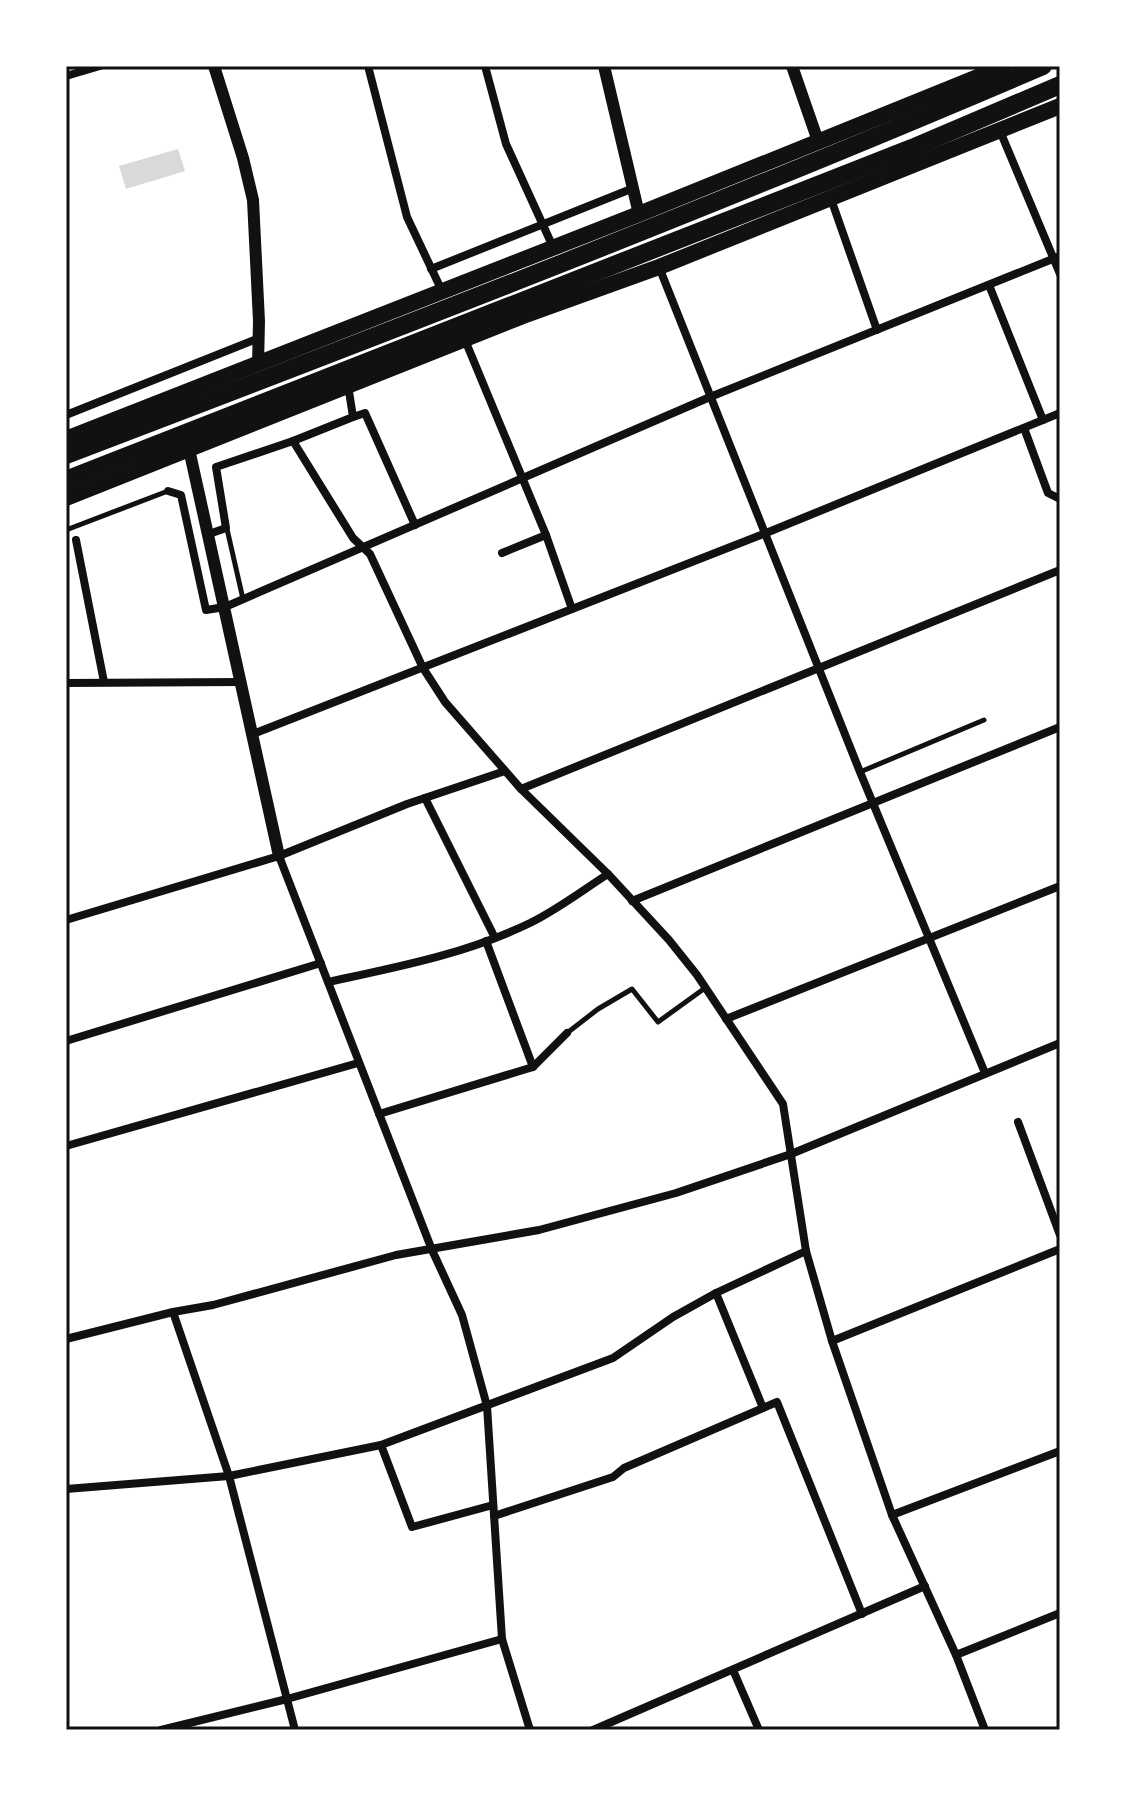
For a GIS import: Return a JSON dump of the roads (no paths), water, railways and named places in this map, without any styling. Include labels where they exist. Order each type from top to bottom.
[{"type":"highway","points":[[66,439],[639,214],[1005,66]]},
{"type":"highway","points":[[66,455],[348,348],[902,127],[1043,66]]},
{"type":"highway","points":[[66,480],[868,166],[1060,85]]},
{"type":"highway","points":[[66,498],[465,339],[659,267],[1060,106]]},
{"type":"street","points":[[66,76],[100,66]]},
{"type":"street","points":[[214,66],[253,200],[258,365]]},
{"type":"street","points":[[368,66],[407,217],[442,291]]},
{"type":"street","points":[[485,66],[506,144],[553,248]]},
{"type":"street","points":[[604,66],[639,214]]},
{"type":"street","points":[[792,66],[818,141]]},
{"type":"street","points":[[1000,131],[1057,257],[1060,274]]},
{"type":"street","points":[[431,269],[631,189]]},
{"type":"street","points":[[831,199],[877,330]]},
{"type":"street","points":[[168,491],[181,495],[206,610],[225,607],[710,397],[1057,257]]},
{"type":"street","points":[[659,267],[860,772],[985,1073]]},
{"type":"street","points":[[989,285],[1043,420]]},
{"type":"street","points":[[66,415],[259,338]]},
{"type":"street","points":[[465,339],[546,535],[572,609]]},
{"type":"street","points":[[348,385],[353,417]]},
{"type":"street","points":[[209,534],[226,528],[216,467],[365,413],[415,525]]},
{"type":"street","points":[[253,734],[766,533],[1060,413]]},
{"type":"street","points":[[1024,428],[1048,493],[1060,499]]},
{"type":"street","points":[[293,441],[353,538],[370,554],[423,668],[445,702],[521,789],[608,874],[669,940],[783,1104],[806,1251],[832,1341],[892,1515],[956,1655],[985,1730]]},
{"type":"street","points":[[189,449],[279,856],[432,1250],[462,1315],[487,1406],[502,1639],[530,1730]]},
{"type":"street","points":[[502,553],[546,535]]},
{"type":"street","points":[[76,540],[104,682]]},
{"type":"street","points":[[521,789],[1060,570]]},
{"type":"street","points":[[66,683],[241,682]]},
{"type":"street","points":[[632,901],[1060,727]]},
{"type":"street","points":[[66,920],[279,856],[425,798],[505,771]]},
{"type":"street","points":[[425,798],[490,940],[533,1067]]},
{"type":"street","points":[[328,982],[421,962],[490,940],[532,923],[608,874]]},
{"type":"street","points":[[726,1019],[1060,886]]},
{"type":"street","points":[[66,1041],[321,963]]},
{"type":"street","points":[[379,1114],[533,1067],[567,1033]]},
{"type":"street","points":[[66,1339],[227,1302],[396,1255],[539,1230],[676,1193],[791,1154],[1060,1043]]},
{"type":"street","points":[[66,1146],[358,1063]]},
{"type":"street","points":[[1018,1122],[1060,1235]]},
{"type":"street","points":[[832,1341],[1060,1249]]},
{"type":"street","points":[[66,1489],[229,1476],[381,1445],[613,1358],[673,1317],[716,1293],[806,1251]]},
{"type":"street","points":[[716,1293],[763,1408]]},
{"type":"street","points":[[173,1312],[229,1476],[295,1730]]},
{"type":"street","points":[[494,1516],[613,1477],[624,1468],[777,1402],[862,1614]]},
{"type":"street","points":[[381,1445],[412,1527],[493,1505]]},
{"type":"street","points":[[892,1515],[1060,1451]]},
{"type":"street","points":[[593,1730],[925,1586]]},
{"type":"street","points":[[956,1655],[1060,1613]]},
{"type":"street","points":[[161,1730],[287,1699],[502,1639]]},
{"type":"street","points":[[733,1670],[759,1730]]},
{"type":"lane","points":[[66,530],[168,491]]},
{"type":"lane","points":[[226,528],[243,599]]},
{"type":"lane","points":[[860,772],[984,720]]},
{"type":"lane","points":[[567,1033],[598,1009],[632,989],[658,1022],[705,988]]}]
